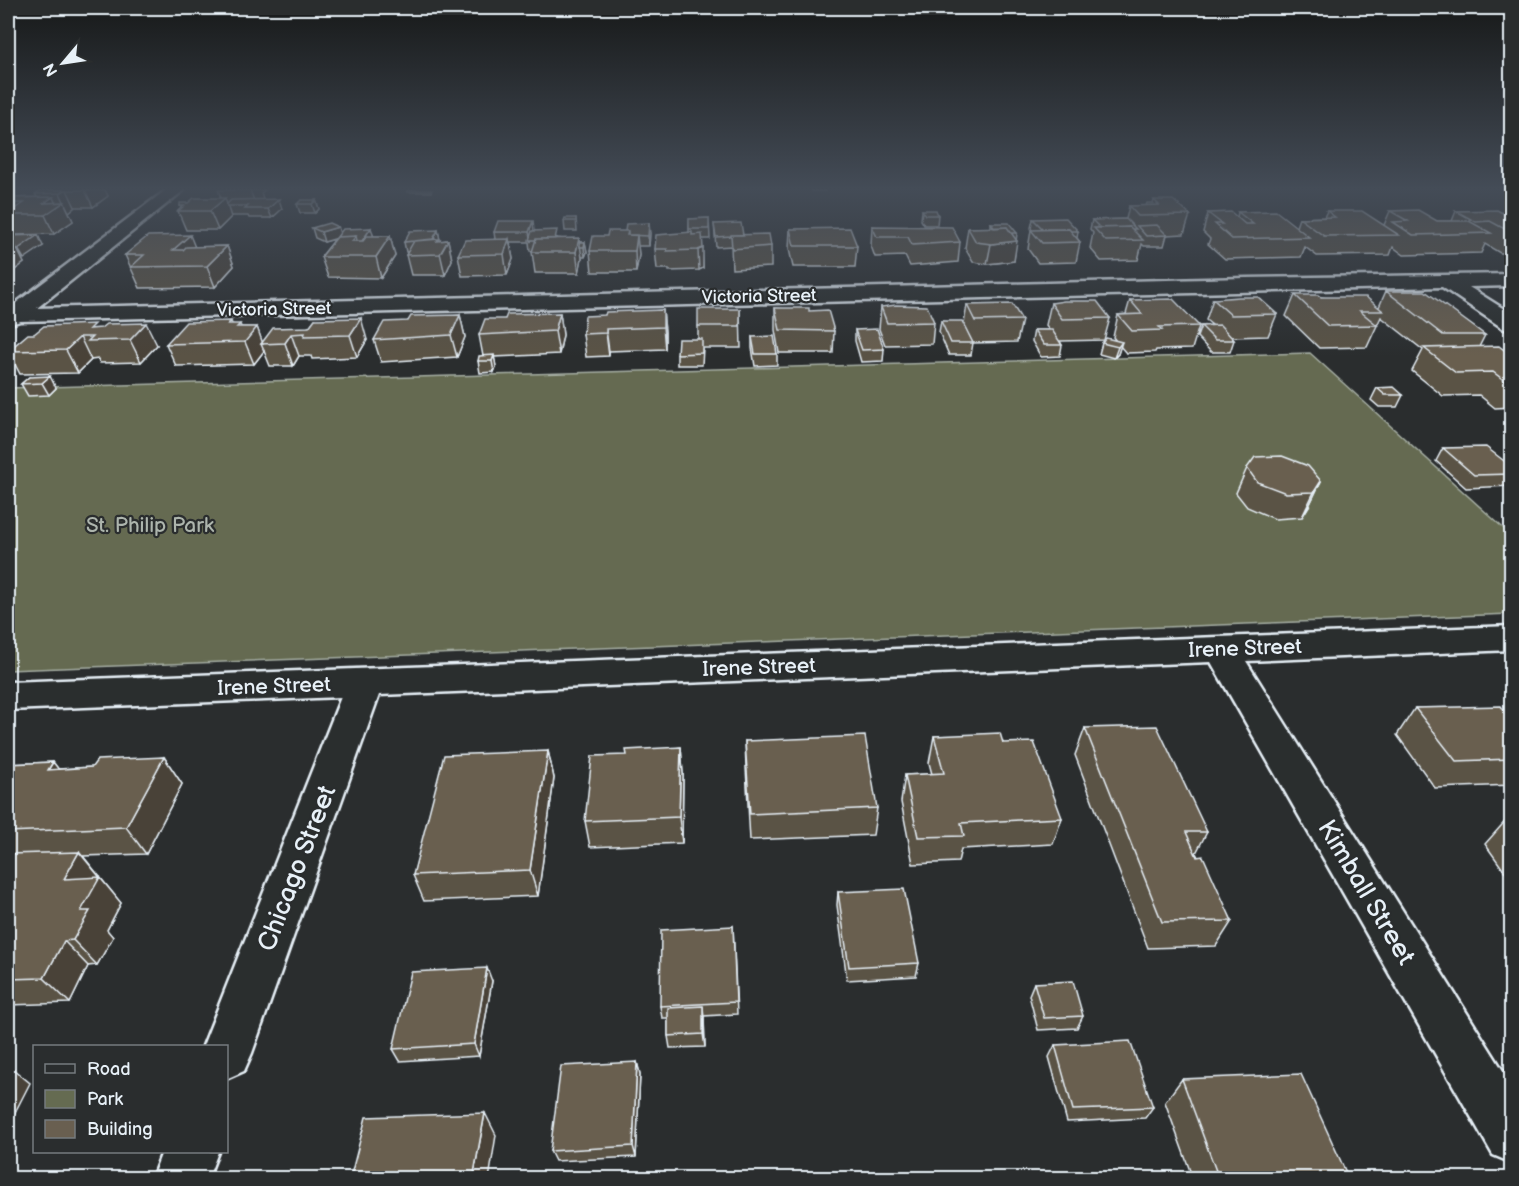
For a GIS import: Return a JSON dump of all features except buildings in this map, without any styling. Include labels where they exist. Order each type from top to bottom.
[{"type":"street","points":[[10,317],[104,245]]},
{"type":"street","name":"Victoria Street","points":[[10,317],[1246,284],[1512,280]]},
{"type":"street","points":[[1448,282],[1512,324]]},
{"type":"street","name":"Irene Street","points":[[8,696],[1512,638]]},
{"type":"street","name":"Kimball Street","points":[[1221,649],[1512,1136]]},
{"type":"street","name":"Chicago Street","points":[[228,1048],[365,682]]},
{"type":"street","points":[[180,1179],[190,1153]]},
{"type":"green space","name":"St. Philip Park","points":[[1310,353],[1511,535],[1511,614],[8,670],[8,388]]}]
